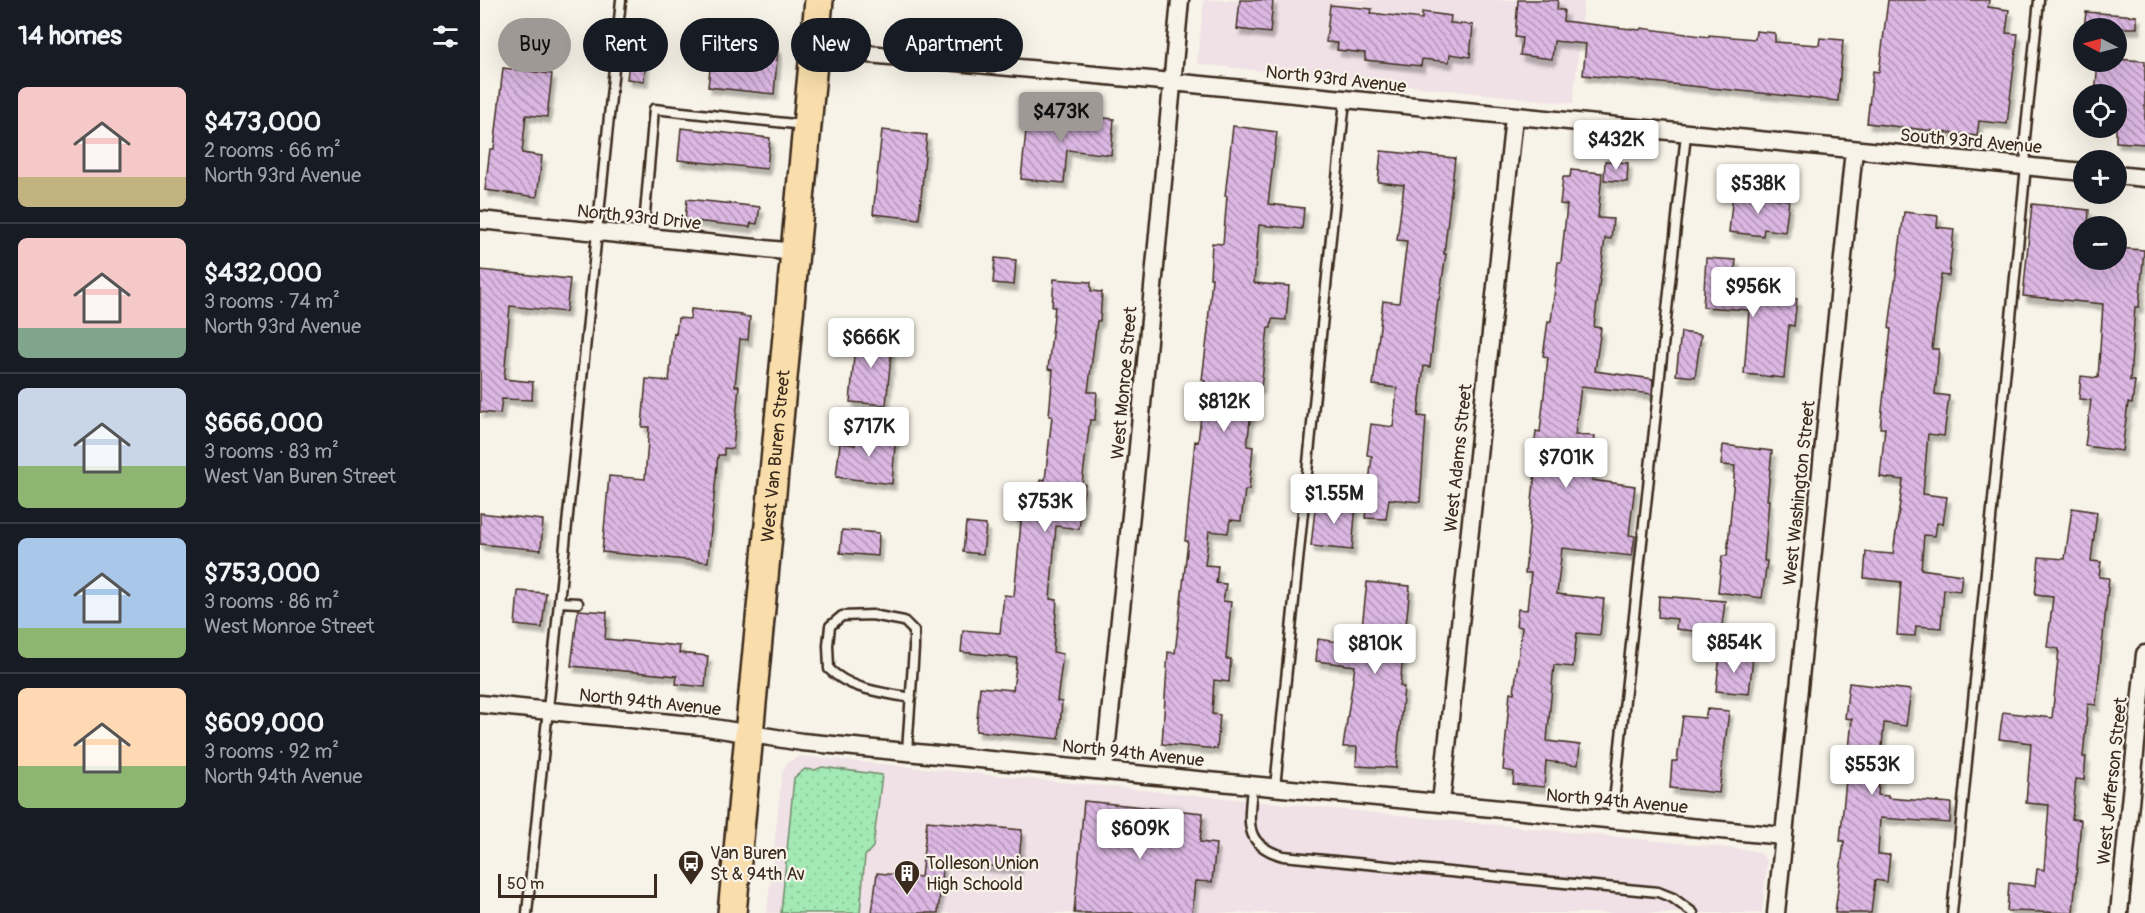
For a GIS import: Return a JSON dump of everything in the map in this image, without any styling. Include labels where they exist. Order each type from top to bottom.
[{"type":"main road","name":"West Van Buren Street","points":[[817,18],[819,0]]},
{"type":"main road","name":"West Van Buren Street","points":[[732,913],[812,72]]},
{"type":"street","name":"West Monroe Street","points":[[1104,770],[1138,447],[1180,0]]},
{"type":"street","name":"North 93rd Avenue","points":[[871,54],[1854,150]]},
{"type":"street","name":"West Adams Street","points":[[1441,803],[1514,117]]},
{"type":"street","name":"South 93rd Avenue","points":[[1854,150],[2073,171]]},
{"type":"street","name":"West Washington Street","points":[[1776,913],[1854,150]]},
{"type":"street","points":[[2127,176],[2145,178]]},
{"type":"street","name":"North 93rd Drive","points":[[480,220],[795,252]]},
{"type":"street","name":"West Jefferson Street","points":[[2119,913],[2145,654]]},
{"type":"street","name":"North 94th Avenue","points":[[480,704],[701,726],[802,742],[1783,836]]},
{"type":"lane","points":[[528,913],[621,0]]},
{"type":"lane","points":[[1952,913],[2026,166],[2025,138],[2039,0]]},
{"type":"lane","points":[[1275,787],[1345,100]]},
{"type":"lane","points":[[643,237],[654,109],[807,125]]},
{"type":"lane","points":[[1612,820],[1686,134]]},
{"type":"lane","points":[[560,602],[578,603]]},
{"type":"lane","points":[[907,751],[911,698],[914,631],[904,621],[872,615],[842,616],[830,626],[829,669],[841,680],[869,690],[911,698]]},
{"type":"lane","points":[[1252,785],[1251,829],[1256,843],[1269,852],[1283,856],[1658,892],[1673,898],[1694,913]]},
{"type":"shaded area","points":[[1204,0],[1584,0],[1573,103],[1197,64]]},
{"type":"shaded area","points":[[800,756],[1749,850],[1762,854],[1767,862],[1762,913],[767,913],[782,773],[788,762]]},
{"type":"green space","points":[[822,767],[882,775],[873,847],[865,856],[860,913],[781,913],[794,778],[805,769],[815,770]]},
{"type":"building","points":[[1240,0],[1273,0],[1270,33],[1237,29]]},
{"type":"building","points":[[1518,0],[1558,0],[1557,10],[1564,10],[1563,21],[1709,37],[1709,35],[1755,39],[1756,31],[1775,33],[1775,42],[1819,45],[1820,38],[1843,40],[1838,101],[1583,75],[1586,44],[1554,41],[1552,59],[1520,55],[1522,38],[1515,37]]},
{"type":"building","points":[[1888,0],[1989,0],[1988,7],[2009,10],[2006,33],[2018,34],[2007,124],[1979,121],[1977,136],[1867,123],[1873,71],[1879,72]]},
{"type":"building","points":[[1330,5],[1372,9],[1371,13],[1422,19],[1422,12],[1451,16],[1450,23],[1473,25],[1470,57],[1450,54],[1449,62],[1422,59],[1421,66],[1365,60],[1365,53],[1337,50],[1338,43],[1326,42]]},
{"type":"building","points":[[2086,12],[2137,16],[2137,28],[2127,28],[2127,18],[2085,18]]},
{"type":"building","points":[[2127,60],[2145,61],[2145,144],[2116,142],[2116,138],[2127,138],[2127,84],[2096,84],[2097,72],[2127,72]]},
{"type":"building","points":[[503,72],[552,74],[547,117],[526,115],[522,153],[542,156],[537,197],[485,190],[490,149],[494,149]]},
{"type":"building","points":[[628,72],[645,72],[644,81],[627,79]]},
{"type":"building","points":[[710,72],[776,72],[774,94],[708,87]]},
{"type":"building","points":[[1028,111],[1114,119],[1111,155],[1067,150],[1064,183],[1021,179]]},
{"type":"building","points":[[1233,126],[1277,132],[1268,204],[1304,208],[1302,229],[1259,225],[1254,283],[1289,286],[1286,320],[1272,319],[1271,328],[1268,328],[1261,388],[1254,387],[1247,446],[1253,447],[1249,490],[1245,490],[1241,521],[1230,520],[1228,533],[1209,531],[1205,565],[1218,566],[1216,583],[1226,584],[1223,601],[1231,602],[1226,659],[1231,659],[1229,682],[1214,680],[1212,714],[1220,715],[1217,749],[1162,744],[1168,652],[1175,653],[1188,541],[1185,541],[1195,441],[1198,442],[1205,381],[1202,380],[1209,322],[1212,243],[1223,244],[1227,196],[1225,196]]},
{"type":"building","points":[[681,128],[770,138],[767,169],[678,160]]},
{"type":"building","points":[[882,130],[927,135],[919,219],[873,214]]},
{"type":"building","points":[[1381,151],[1455,158],[1444,254],[1446,254],[1430,367],[1424,366],[1418,416],[1426,417],[1420,502],[1389,499],[1386,519],[1365,518],[1372,456],[1367,455],[1371,424],[1393,427],[1397,388],[1373,385],[1383,301],[1399,303],[1407,241],[1397,240],[1404,185],[1378,182]]},
{"type":"building","points":[[1605,161],[1628,163],[1627,182],[1604,180]]},
{"type":"building","points":[[1571,170],[1602,173],[1598,218],[1613,219],[1611,239],[1605,238],[1594,327],[1601,328],[1595,371],[1653,379],[1652,394],[1581,386],[1575,435],[1595,436],[1592,480],[1635,486],[1629,535],[1635,536],[1632,556],[1562,548],[1557,594],[1604,599],[1600,635],[1577,633],[1573,667],[1554,665],[1547,741],[1580,745],[1578,765],[1546,761],[1544,787],[1513,784],[1514,772],[1503,770],[1510,692],[1514,693],[1522,627],[1516,626],[1518,609],[1527,610],[1531,573],[1525,573],[1535,471],[1532,471],[1536,431],[1540,432],[1548,357],[1543,356],[1548,321],[1551,321],[1558,262],[1561,262],[1567,205],[1560,204],[1563,177],[1570,177]]},
{"type":"building","points":[[1733,193],[1789,200],[1785,232],[1764,229],[1763,236],[1729,232]]},
{"type":"building","points":[[687,199],[760,207],[757,224],[751,223],[750,227],[685,220]]},
{"type":"building","points":[[2032,204],[2089,210],[2089,216],[2073,216],[2073,270],[2127,270],[2127,249],[2144,250],[2139,307],[2135,307],[2130,381],[2135,381],[2132,404],[2128,403],[2122,451],[2085,446],[2091,400],[2079,399],[2081,376],[2098,378],[2103,304],[2023,296]]},
{"type":"building","points":[[1904,212],[1938,216],[1937,227],[1954,229],[1949,276],[1941,275],[1932,349],[1939,349],[1935,394],[1949,396],[1944,436],[1928,434],[1923,494],[1947,497],[1943,524],[1937,523],[1935,536],[1924,535],[1921,569],[1962,575],[1960,591],[1944,589],[1941,628],[1916,626],[1915,636],[1897,635],[1901,582],[1864,578],[1866,552],[1893,554],[1903,480],[1880,477],[1885,428],[1880,428],[1891,329],[1889,328]]},
{"type":"building","points":[[995,258],[1016,260],[1014,285],[993,283]]},
{"type":"building","points":[[1706,258],[1736,260],[1733,291],[1797,299],[1794,326],[1789,325],[1784,378],[1744,374],[1749,310],[1703,307]]},
{"type":"building","points":[[480,270],[570,279],[566,312],[510,306],[504,379],[533,382],[532,400],[502,399],[500,414],[480,412]]},
{"type":"building","points":[[1054,279],[1091,282],[1091,291],[1102,292],[1100,321],[1097,321],[1088,392],[1097,392],[1095,420],[1090,420],[1079,529],[1056,526],[1050,599],[1057,600],[1053,652],[1063,654],[1057,701],[1062,702],[1059,739],[976,731],[980,687],[1013,690],[1017,658],[961,652],[963,630],[1000,633],[1004,595],[1014,596],[1021,522],[1015,521],[1018,494],[1039,496],[1041,479],[1045,480],[1052,416],[1049,416],[1053,370],[1048,369],[1055,307],[1052,307]]},
{"type":"building","points":[[691,309],[750,317],[748,340],[740,339],[735,386],[739,386],[733,449],[724,448],[724,455],[718,455],[708,562],[602,552],[609,476],[645,479],[649,427],[642,427],[646,379],[669,381],[674,333],[676,334],[678,318],[690,319]]},
{"type":"building","points":[[1681,332],[1701,335],[1695,377],[1676,375]]},
{"type":"building","points":[[856,333],[893,337],[886,405],[850,402]]},
{"type":"building","points":[[871,429],[896,432],[892,484],[836,477],[840,443],[855,445],[856,438],[870,440]]},
{"type":"building","points":[[1723,445],[1772,451],[1764,561],[1767,561],[1762,598],[1718,592],[1722,556],[1727,556],[1735,466],[1721,465]]},
{"type":"building","points":[[1316,500],[1356,504],[1352,550],[1311,546]]},
{"type":"building","points":[[2072,508],[2097,512],[2091,561],[2101,562],[2099,577],[2109,578],[2096,705],[2088,704],[2083,757],[2086,757],[2084,780],[2076,779],[2072,819],[2081,820],[2073,913],[2007,911],[2009,883],[2035,886],[2037,869],[2044,870],[2049,805],[2026,803],[2031,743],[1999,739],[2003,712],[2052,718],[2059,649],[2047,647],[2053,597],[2035,595],[2039,557],[2065,559]]},
{"type":"building","points":[[480,513],[543,520],[541,550],[480,544]]},
{"type":"building","points":[[966,523],[986,525],[983,554],[963,552]]},
{"type":"building","points":[[842,530],[879,533],[878,556],[840,553]]},
{"type":"building","points":[[1367,582],[1410,586],[1400,686],[1404,687],[1396,768],[1356,766],[1357,747],[1343,747],[1355,666],[1316,661],[1318,639],[1359,645]]},
{"type":"building","points":[[518,591],[546,593],[542,628],[515,625]]},
{"type":"building","points":[[1659,596],[1725,601],[1721,634],[1676,629],[1677,619],[1658,617]]},
{"type":"building","points":[[578,610],[607,612],[605,639],[680,646],[679,653],[708,656],[705,687],[676,684],[677,676],[571,666]]},
{"type":"building","points":[[1720,654],[1753,657],[1749,694],[1716,691]]},
{"type":"building","points":[[1849,683],[1911,690],[1906,726],[1884,723],[1878,795],[1888,796],[1888,798],[1951,803],[1950,823],[1880,818],[1878,854],[1890,855],[1887,882],[1875,880],[1871,913],[1835,913],[1844,841],[1840,841],[1852,719],[1845,718]]},
{"type":"building","points":[[1707,709],[1729,711],[1719,793],[1670,788],[1672,761],[1677,761],[1683,716],[1705,718]]},
{"type":"building","points":[[1084,801],[1203,813],[1200,842],[1216,844],[1212,882],[1195,881],[1192,913],[1074,913]]},
{"type":"building","points":[[927,821],[1022,830],[1018,869],[943,861],[938,913],[872,913],[877,873],[921,877]]},
{"type":"place","name":"Van Buren St & 94th Av","points":[[691,886]]},
{"type":"place","name":"Tolleson Union High Schoold","points":[[907,896]]}]
